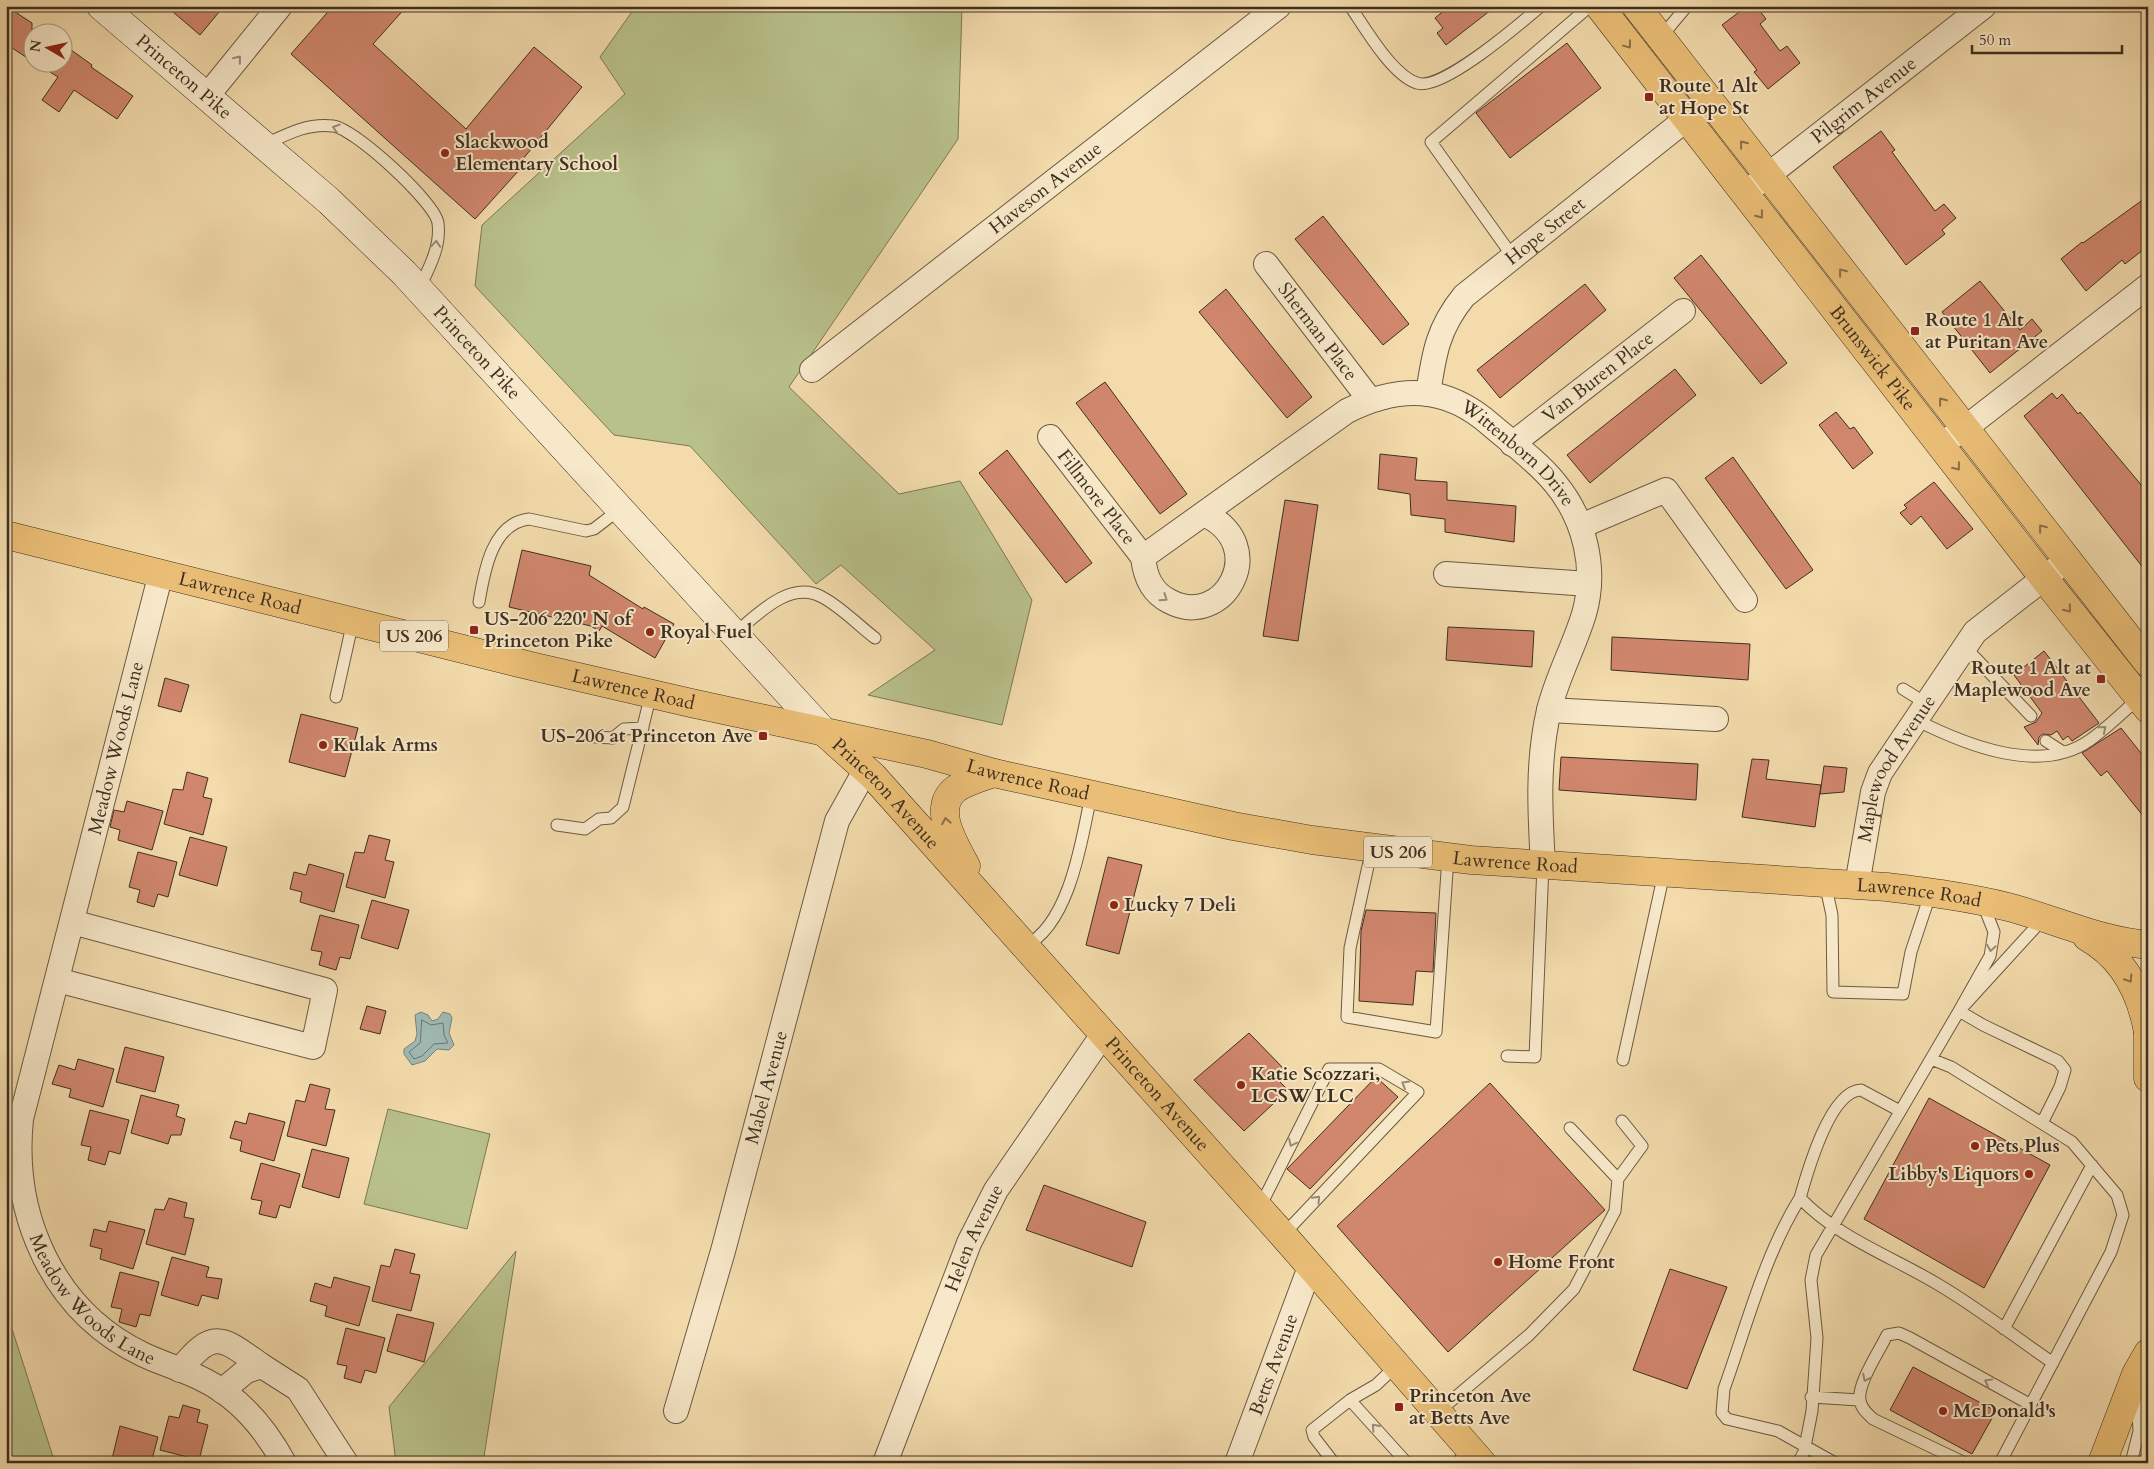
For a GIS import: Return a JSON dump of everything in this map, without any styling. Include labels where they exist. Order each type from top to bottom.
[{"type":"main road","name":"Princeton Pike","points":[[101,6],[329,201],[420,289],[824,732]]},
{"type":"main road","name":"Brunswick Pike","points":[[1598,6],[2042,577],[2145,700]]},
{"type":"main road","name":"Brunswick Pike","points":[[1636,6],[2148,663]]},
{"type":"main road","name":"Lawrence Road","points":[[6,535],[651,694],[927,754],[994,773],[1233,826],[1372,848],[1448,857],[1856,885],[1931,892],[1982,902],[2055,921],[2127,944],[2148,945]]},
{"type":"main road","name":"Princeton Avenue","points":[[824,732],[866,769],[1284,1235],[1438,1412],[1470,1458]]},
{"type":"main road","points":[[981,897],[952,840],[945,814],[947,803],[958,787],[994,773]]},
{"type":"main road","name":"Lawrence Road","points":[[2055,921],[2092,940],[2119,965],[2130,980],[2143,1006],[2148,1032],[2146,1051],[2148,1078]]},
{"type":"main road","points":[[2102,1463],[2142,1364]]},
{"type":"street","points":[[207,96],[280,6]]},
{"type":"street","name":"Haveson Avenue","points":[[812,370],[1279,6]]},
{"type":"street","name":"Pilgrim Avenue","points":[[1744,194],[1984,6]]},
{"type":"street","name":"Hope Street","points":[[1428,394],[1439,336],[1450,314],[1464,296],[1709,101]]},
{"type":"street","name":"Sherman Place","points":[[1266,264],[1370,400]]},
{"type":"street","points":[[1940,445],[1964,429],[2148,286]]},
{"type":"street","name":"Van Buren Place","points":[[1512,444],[1683,311]]},
{"type":"street","name":"Wittenborn Drive","points":[[1143,557],[1347,411],[1370,400],[1407,392],[1428,394],[1458,402],[1478,413],[1554,482],[1570,503],[1581,526],[1589,560],[1589,584],[1584,615],[1566,658],[1549,710],[1542,746],[1539,792],[1543,865]]},
{"type":"street","name":"Fillmore Place","points":[[1050,437],[1143,557]]},
{"type":"street","points":[[1581,526],[1666,490],[1745,600]]},
{"type":"street","points":[[1143,557],[1144,572],[1150,586],[1162,598],[1176,605],[1192,607],[1208,604],[1221,596],[1231,585],[1236,573],[1238,557],[1235,542],[1227,529],[1216,519],[1204,514]]},
{"type":"street","name":"Maplewood Avenue","points":[[1856,885],[1873,792],[1880,773],[1975,632],[2042,577],[2066,560]]},
{"type":"street","name":"Meadow Woods Lane","points":[[161,573],[21,1119],[19,1167],[24,1202],[34,1236],[48,1264],[63,1287],[86,1314],[113,1337],[143,1355],[204,1380],[222,1391],[252,1416],[272,1440],[284,1463]]},
{"type":"street","points":[[1446,574],[1589,584]]},
{"type":"street","points":[[1549,710],[1716,719]]},
{"type":"street","name":"Mabel Avenue","points":[[676,1411],[724,1251],[837,821],[866,769]]},
{"type":"street","points":[[57,980],[313,1047],[325,990],[72,922]]},
{"type":"street","name":"Helen Avenue","points":[[885,1463],[967,1248],[996,1190],[1104,1033]]},
{"type":"street","name":"Betts Avenue","points":[[1236,1463],[1310,1267]]},
{"type":"street","points":[[180,1370],[196,1350],[210,1341],[228,1342],[298,1389],[346,1463]]},
{"type":"street","points":[[222,1391],[246,1371],[262,1366]]},
{"type":"lane","points":[[1350,6],[1395,67],[1406,78],[1419,84],[1437,81],[1461,68],[1541,6]]},
{"type":"lane","points":[[1513,257],[1431,142],[1590,6]]},
{"type":"lane","points":[[1660,37],[1687,6]]},
{"type":"lane","points":[[264,145],[307,126],[335,126],[361,140],[395,171],[427,203],[438,223],[436,255],[420,289]]},
{"type":"lane","points":[[479,602],[482,579],[494,546],[501,533],[511,526],[529,518],[586,531],[594,529],[620,509]]},
{"type":"lane","points":[[734,634],[766,608],[787,595],[809,592],[822,597],[875,638]]},
{"type":"lane","points":[[336,697],[353,621]]},
{"type":"lane","points":[[1965,647],[2031,716]]},
{"type":"lane","points":[[1903,689],[1922,712],[1958,739],[1987,750],[2034,756],[2063,752],[2089,741],[2145,700]]},
{"type":"lane","points":[[557,825],[585,829],[599,819],[611,818],[618,814],[623,807],[651,694]]},
{"type":"lane","points":[[594,737],[613,738],[624,729],[643,728]]},
{"type":"lane","points":[[2046,740],[2063,752]]},
{"type":"lane","points":[[1025,946],[1037,940],[1047,929],[1076,868],[1091,795]]},
{"type":"lane","points":[[1372,848],[1350,948],[1347,1017],[1436,1032],[1448,857]]},
{"type":"lane","points":[[1507,1056],[1535,1057],[1543,865]]},
{"type":"lane","points":[[1622,1060],[1664,873]]},
{"type":"lane","points":[[1825,883],[1832,915],[1833,992],[1903,994],[1911,952],[1931,892]]},
{"type":"lane","points":[[1798,1463],[1805,1447],[1812,1411],[1811,1397],[1817,1338],[1811,1280],[1816,1255],[1990,956],[1994,932],[1982,902]]},
{"type":"lane","points":[[1959,1011],[2055,921]]},
{"type":"lane","points":[[1959,1011],[1983,1025],[2058,1061],[2065,1070],[2060,1087],[2042,1123]]},
{"type":"lane","points":[[1931,1058],[1951,1067],[2072,1142],[2117,1195],[2123,1215],[2111,1252],[2000,1463]]},
{"type":"lane","points":[[1259,1209],[1329,1069],[1379,1069],[1418,1092],[1284,1235]]},
{"type":"lane","points":[[1835,1463],[1778,1432],[1727,1418],[1722,1408],[1724,1389],[1772,1256],[1786,1221],[1800,1198],[1810,1161],[1830,1118],[1847,1094],[1861,1090],[1900,1111]]},
{"type":"lane","points":[[1438,1412],[1530,1335],[1574,1289],[1615,1211],[1618,1179],[1642,1146],[1622,1121]]},
{"type":"lane","points":[[1570,1128],[1618,1179]]},
{"type":"lane","points":[[2004,1329],[2092,1165]]},
{"type":"lane","points":[[1800,1198],[1815,1214],[1832,1226],[1940,1286],[2053,1363]]},
{"type":"lane","points":[[1965,1463],[1873,1419],[1863,1409],[1859,1400],[1862,1385],[1887,1335],[1899,1333],[2031,1405]]},
{"type":"lane","points":[[2131,1463],[2140,1431],[2142,1364]]},
{"type":"lane","points":[[1334,1463],[1314,1438],[1312,1430],[1350,1400],[1376,1385],[1397,1365]]},
{"type":"lane","points":[[1811,1397],[1859,1400]]},
{"type":"lane","points":[[1350,1400],[1407,1463]]},
{"type":"green space","points":[[636,6],[962,6],[958,139],[789,387],[899,494],[960,481],[1032,600],[1002,725],[868,695],[935,650],[841,565],[816,584],[690,446],[614,435],[475,286],[482,225],[625,94],[600,57]]},
{"type":"green space","points":[[388,1109],[490,1134],[467,1229],[364,1204]]},
{"type":"green space","points":[[516,1251],[483,1463],[396,1463],[389,1407]]},
{"type":"green space","points":[[6,1310],[55,1463],[6,1463]]},
{"type":"water","points":[[421,1012],[428,1015],[432,1021],[438,1019],[443,1012],[450,1014],[452,1018],[449,1033],[454,1045],[449,1050],[437,1049],[425,1061],[412,1065],[404,1054],[404,1049],[415,1041],[417,1034],[415,1015]]},
{"type":"building","points":[[6,6],[30,22],[22,22],[22,54],[6,44]]},
{"type":"building","points":[[166,6],[224,6],[200,35]]},
{"type":"building","name":"Slackwood Elementary School","points":[[333,6],[407,6],[373,44],[466,129],[534,47],[582,87],[518,165],[521,168],[475,219],[291,54]]},
{"type":"building","points":[[1450,6],[1496,6],[1446,45],[1437,33],[1443,28],[1435,18]]},
{"type":"building","points":[[1747,6],[1756,6],[1766,19],[1760,24],[1780,51],[1787,46],[1800,63],[1768,89],[1754,72],[1757,70],[1722,25]]},
{"type":"building","points":[[1567,43],[1601,88],[1510,158],[1476,113]]},
{"type":"building","points":[[72,51],[92,65],[91,67],[133,96],[117,119],[74,90],[59,112],[42,100],[58,77],[50,72],[72,72]]},
{"type":"building","points":[[1881,131],[1895,150],[1892,152],[1935,211],[1944,204],[1956,218],[1942,230],[1945,234],[1906,265],[1833,167]]},
{"type":"building","points":[[2148,196],[2148,246],[2125,264],[2122,260],[2086,291],[2061,259]]},
{"type":"building","points":[[1323,216],[1409,324],[1383,345],[1295,239]]},
{"type":"building","points":[[1701,255],[1787,363],[1761,384],[1674,278]]},
{"type":"building","points":[[1980,281],[2020,330],[2032,319],[2042,331],[1990,373],[1942,312]]},
{"type":"building","points":[[1585,284],[1606,310],[1500,398],[1477,370]]},
{"type":"building","points":[[1226,289],[1312,397],[1287,418],[1199,312]]},
{"type":"building","points":[[1675,369],[1696,395],[1590,483],[1567,455]]},
{"type":"building","points":[[1105,382],[1187,494],[1160,514],[1076,403]]},
{"type":"building","points":[[2052,393],[2057,399],[2062,394],[2078,414],[2080,412],[2148,493],[2148,574],[2024,416]]},
{"type":"building","points":[[1836,412],[1850,429],[1854,427],[1873,453],[1853,469],[1819,425]]},
{"type":"building","points":[[1007,450],[1092,563],[1066,583],[979,473]]},
{"type":"building","points":[[1380,454],[1417,458],[1415,480],[1447,482],[1447,500],[1516,506],[1514,542],[1445,532],[1445,519],[1411,515],[1410,494],[1378,489]]},
{"type":"building","points":[[1733,457],[1813,570],[1786,589],[1705,478]]},
{"type":"building","points":[[1934,482],[1973,529],[1947,549],[1921,516],[1911,525],[1900,513],[1907,508],[1904,505]]},
{"type":"building","points":[[1285,500],[1318,505],[1298,641],[1263,636]]},
{"type":"building","points":[[522,550],[591,566],[589,575],[643,609],[644,607],[674,624],[655,658],[602,626],[599,631],[591,626],[509,607]]},
{"type":"building","points":[[1448,627],[1534,631],[1532,667],[1446,660]]},
{"type":"building","points":[[1612,637],[1750,644],[1748,680],[1611,670]]},
{"type":"building","points":[[2044,651],[2099,723],[2072,741],[2068,736],[2063,740],[2057,731],[2051,735],[2043,734],[2039,737],[2038,745],[2024,727],[2036,722],[2042,713],[2014,675]]},
{"type":"building","points":[[165,678],[189,685],[181,712],[158,706]]},
{"type":"building","name":"Kulak Arms","points":[[301,714],[358,728],[345,777],[289,762]]},
{"type":"building","points":[[2121,728],[2148,762],[2148,822],[2107,771],[2101,776],[2082,753]]},
{"type":"building","points":[[1561,757],[1698,764],[1696,800],[1559,790]]},
{"type":"building","points":[[1752,759],[1769,760],[1766,779],[1821,785],[1815,827],[1742,817]]},
{"type":"building","points":[[1824,766],[1847,768],[1844,792],[1820,794]]},
{"type":"building","points":[[187,772],[208,778],[203,797],[212,799],[203,835],[164,824],[173,789],[183,790]]},
{"type":"building","points":[[127,801],[163,811],[152,850],[118,840],[120,830],[110,827],[114,810],[124,812]]},
{"type":"building","points":[[369,835],[390,840],[385,860],[394,862],[385,898],[346,887],[355,852],[364,853]]},
{"type":"building","points":[[190,837],[227,847],[217,886],[179,875]]},
{"type":"building","points":[[138,852],[177,862],[168,897],[158,894],[154,907],[137,902],[140,890],[129,887]]},
{"type":"building","name":"Lucky 7 Deli","points":[[1108,857],[1142,865],[1119,954],[1086,945]]},
{"type":"building","points":[[309,864],[344,874],[334,912],[300,902],[302,892],[290,889],[294,872],[306,875]]},
{"type":"building","points":[[372,900],[409,910],[398,949],[361,938]]},
{"type":"building","points":[[1366,910],[1436,913],[1433,972],[1416,971],[1413,1005],[1359,1001],[1361,931]]},
{"type":"building","points":[[320,915],[359,925],[350,959],[340,957],[336,970],[319,965],[322,952],[311,950]]},
{"type":"building","points":[[367,1006],[386,1011],[380,1034],[360,1029]]},
{"type":"building","name":"Katie Scozzari, LCSW LLC","points":[[1249,1033],[1285,1070],[1277,1079],[1288,1090],[1244,1131],[1194,1080]]},
{"type":"building","points":[[125,1047],[164,1057],[155,1092],[116,1082]]},
{"type":"building","points":[[78,1059],[114,1069],[103,1107],[69,1097],[71,1089],[52,1084],[59,1065],[75,1070]]},
{"type":"building","points":[[1376,1077],[1398,1097],[1310,1189],[1287,1169]]},
{"type":"building","points":[[1490,1083],[1605,1210],[1448,1352],[1337,1226]]},
{"type":"building","points":[[310,1084],[330,1089],[325,1109],[335,1110],[326,1146],[287,1136],[296,1100],[305,1102]]},
{"type":"building","points":[[141,1095],[179,1105],[176,1116],[185,1119],[181,1135],[171,1135],[168,1144],[131,1133]]},
{"type":"building","points":[[1929,1098],[2050,1165],[1984,1288],[1864,1219]]},
{"type":"building","points":[[90,1110],[129,1120],[120,1154],[109,1151],[105,1165],[88,1160],[91,1147],[81,1145]]},
{"type":"building","points":[[249,1113],[285,1122],[274,1161],[240,1151],[242,1141],[230,1138],[235,1121],[246,1124]]},
{"type":"building","points":[[312,1149],[349,1158],[339,1198],[302,1187]]},
{"type":"building","points":[[261,1163],[300,1174],[290,1208],[280,1205],[276,1218],[259,1214],[262,1201],[251,1199]]},
{"type":"building","points":[[1044,1185],[1146,1222],[1132,1267],[1026,1230]]},
{"type":"building","points":[[169,1198],[187,1203],[184,1217],[194,1219],[185,1255],[146,1244],[155,1209],[164,1210]]},
{"type":"building","points":[[109,1221],[145,1230],[133,1269],[100,1259],[102,1249],[90,1246],[94,1229],[106,1232]]},
{"type":"building","points":[[395,1249],[415,1254],[410,1273],[420,1275],[411,1311],[372,1301],[381,1265],[390,1267]]},
{"type":"building","points":[[172,1257],[209,1267],[206,1277],[222,1279],[218,1299],[202,1295],[198,1306],[161,1295]]},
{"type":"building","points":[[1670,1269],[1727,1287],[1687,1389],[1633,1370]]},
{"type":"building","points":[[120,1272],[159,1282],[150,1316],[140,1314],[136,1327],[119,1322],[122,1309],[111,1307]]},
{"type":"building","points":[[334,1277],[370,1287],[359,1326],[325,1316],[327,1306],[310,1301],[315,1283],[331,1288]]},
{"type":"building","points":[[397,1314],[434,1323],[424,1362],[387,1351]]},
{"type":"building","points":[[346,1328],[385,1338],[376,1373],[365,1370],[361,1383],[344,1378],[347,1366],[337,1364]]},
{"type":"building","name":"McDonald's","points":[[1913,1367],[1996,1411],[1972,1454],[1890,1410]]},
{"type":"building","points":[[183,1405],[200,1410],[197,1422],[208,1425],[199,1460],[160,1450],[169,1416],[179,1418]]},
{"type":"building","points":[[120,1426],[158,1437],[151,1463],[111,1463]]},
{"type":"place","name":"Route 1 Alt at Hope St","points":[[1649,97]]},
{"type":"place","name":"Slackwood Elementary School","points":[[445,153]]},
{"type":"place","name":"Route 1 Alt at Puritan Ave","points":[[1915,331]]},
{"type":"place","name":"US-206 220' N of Princeton Pike","points":[[474,630]]},
{"type":"place","name":"Royal Fuel","points":[[650,632]]},
{"type":"place","name":"Route 1 Alt at Maplewood Ave","points":[[2101,679]]},
{"type":"place","name":"US-206 at Princeton Ave","points":[[763,736]]},
{"type":"place","name":"Kulak Arms","points":[[323,745]]},
{"type":"place","name":"Lucky 7 Deli","points":[[1114,905]]},
{"type":"place","name":"Katie Scozzari, LCSW LLC","points":[[1241,1085]]},
{"type":"place","name":"Pets Plus","points":[[1975,1146]]},
{"type":"place","name":"Libby's Liquors","points":[[2029,1174]]},
{"type":"place","name":"Home Front","points":[[1498,1262]]},
{"type":"place","name":"Princeton Ave at Betts Ave","points":[[1399,1407]]},
{"type":"place","name":"McDonald's","points":[[1943,1411]]}]
